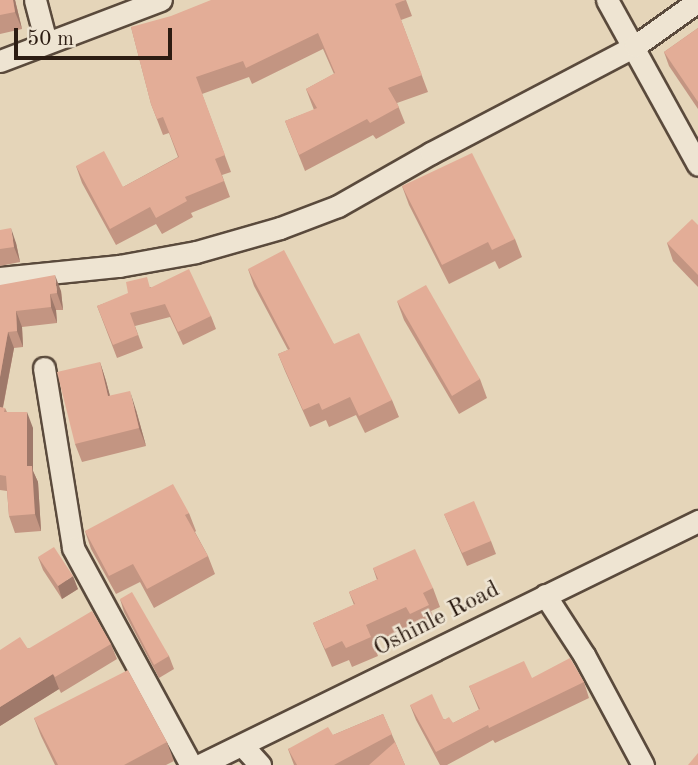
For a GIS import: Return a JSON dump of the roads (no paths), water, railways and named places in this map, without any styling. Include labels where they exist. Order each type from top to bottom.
[{"type":"street","points":[[35,0],[46,42]]},
{"type":"street","points":[[0,61],[161,0]]},
{"type":"street","points":[[607,0],[635,46],[698,165]]},
{"type":"street","points":[[0,278],[119,266],[196,252],[292,224],[338,206],[431,153],[635,46],[698,1]]},
{"type":"street","points":[[44,368],[73,548],[191,765]]},
{"type":"street","name":"Oshinle Road","points":[[200,765],[698,522]]},
{"type":"street","points":[[545,595],[584,655],[643,765]]},
{"type":"street","points":[[242,745],[260,765]]}]
